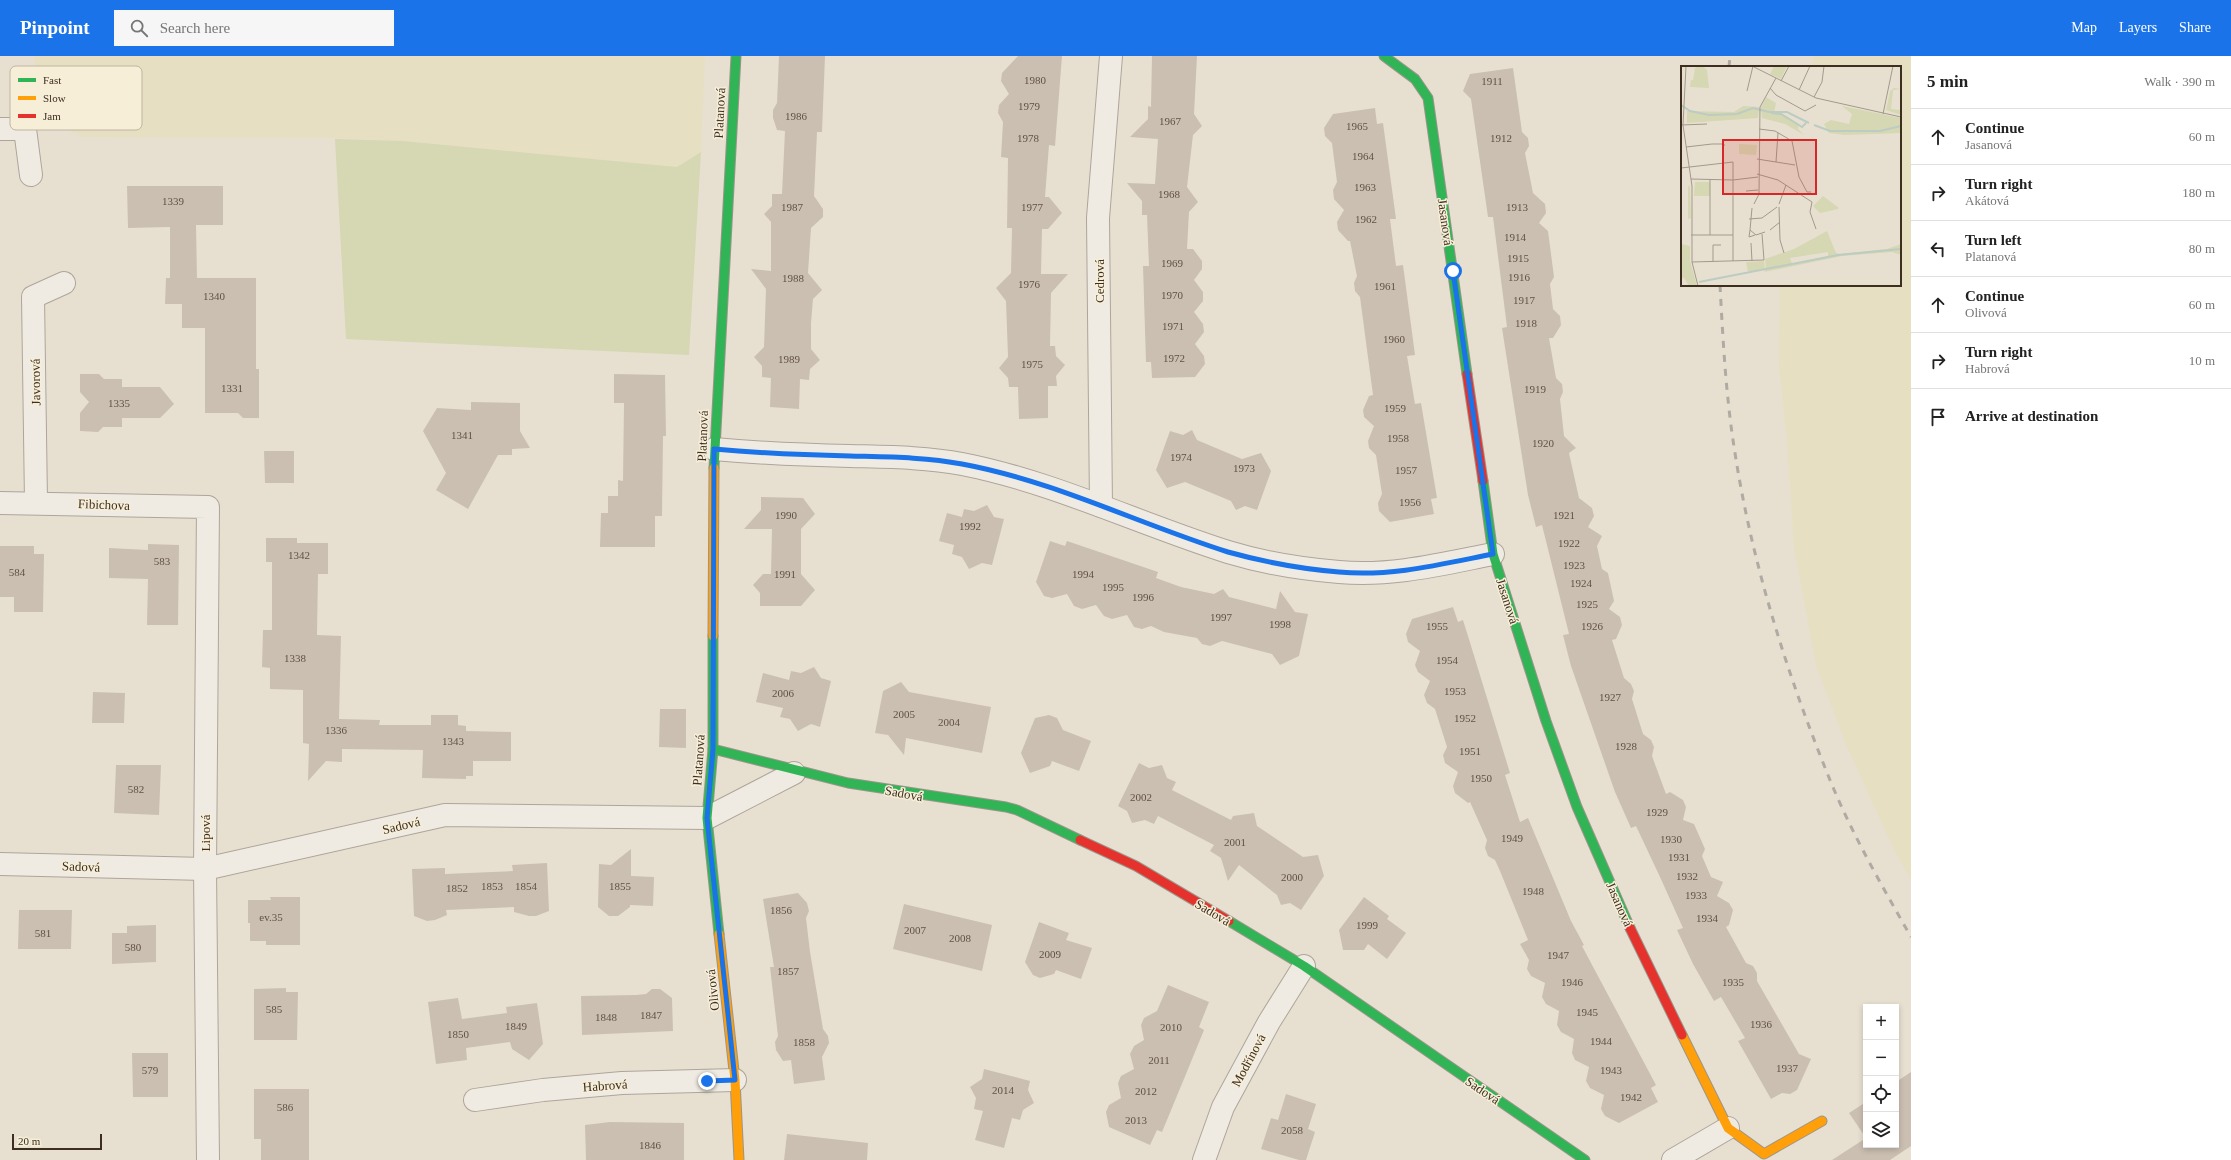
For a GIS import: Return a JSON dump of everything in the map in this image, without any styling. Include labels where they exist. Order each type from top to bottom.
[{"type":"street","name":"Platanová","points":[[707,818],[713,749],[714,449],[736,56]]},
{"type":"street","name":"Cedrová","points":[[1101,506],[1098,218],[1111,56]]},
{"type":"street","name":"Jasanová","points":[[1384,56],[1417,78],[1424,87],[1428,98],[1493,554],[1546,721],[1577,807],[1625,918],[1728,1128],[1764,1154],[1822,1121]]},
{"type":"street","points":[[25,130],[31,175]]},
{"type":"street","name":"Javorová","points":[[36,502],[33,297],[64,283]]},
{"type":"street","points":[[714,449],[769,454],[921,458],[961,464],[999,472],[1101,506],[1229,552],[1284,565],[1340,572],[1380,573],[1419,569],[1493,554]]},
{"type":"street","name":"Fibichova","points":[[0,503],[36,502],[208,507]]},
{"type":"street","name":"Lipová","points":[[208,507],[205,869],[208,1160]]},
{"type":"street","name":"Sadová","points":[[713,749],[794,772],[930,797],[997,805],[1017,810],[1136,866],[1304,966],[1585,1160]]},
{"type":"street","name":"Sadová","points":[[0,864],[205,869],[445,815],[707,818],[794,772]]},
{"type":"street","name":"Olivová","points":[[707,818],[735,1080],[739,1160]]},
{"type":"street","name":"Modřínová","points":[[1204,1160],[1223,1107],[1269,1022],[1304,966]]},
{"type":"street","name":"Habrová","points":[[475,1100],[543,1090],[622,1083],[735,1080]]},
{"type":"street","points":[[1673,1160],[1728,1128]]},
{"type":"shaded area","points":[[34,56],[705,56],[701,152],[677,167],[403,141],[336,138],[82,137],[69,130],[142,130],[142,66],[35,66]]},
{"type":"shaded area","points":[[1814,56],[1911,56],[1911,879],[1896,854],[1845,742],[1816,665],[1794,548],[1787,440],[1779,367],[1780,286],[1901,286],[1901,66],[1811,66]]},
{"type":"green space","points":[[335,139],[403,141],[677,167],[701,152],[689,355],[346,339]]},
{"type":"building","points":[[779,56],[825,56],[822,132],[817,132],[814,196],[823,209],[823,217],[811,228],[808,273],[822,290],[813,299],[811,323],[811,349],[820,360],[810,369],[809,380],[800,379],[799,409],[770,407],[771,378],[762,377],[762,366],[754,357],[764,347],[766,289],[751,269],[771,271],[771,222],[764,214],[772,206],[772,194],[782,194],[785,131],[777,130],[773,118],[773,110],[777,103]]},
{"type":"building","points":[[1018,56],[1062,56],[1055,146],[1049,145],[1045,197],[1049,197],[1062,213],[1048,229],[1042,229],[1041,274],[1068,274],[1051,293],[1050,346],[1055,346],[1056,356],[1065,365],[1056,376],[1057,386],[1048,386],[1048,418],[1019,419],[1018,387],[1009,387],[1008,378],[999,368],[1008,357],[1006,301],[996,288],[1011,273],[1012,228],[1007,228],[1008,158],[1001,157],[1003,122],[998,113],[999,105],[1009,94],[1001,81],[1002,73]]},
{"type":"building","points":[[1152,56],[1197,56],[1194,114],[1202,126],[1193,135],[1187,187],[1198,202],[1189,212],[1187,249],[1193,249],[1202,261],[1202,269],[1194,280],[1203,292],[1203,301],[1194,312],[1203,324],[1204,332],[1195,344],[1204,356],[1205,364],[1195,377],[1152,378],[1151,362],[1146,362],[1143,266],[1149,266],[1147,215],[1142,215],[1142,201],[1127,183],[1155,184],[1158,139],[1130,137],[1148,119],[1148,106],[1151,107]]},
{"type":"building","points":[[1513,68],[1522,132],[1528,138],[1529,146],[1525,153],[1533,193],[1545,204],[1546,213],[1539,223],[1548,231],[1554,277],[1550,284],[1553,309],[1560,316],[1561,325],[1553,338],[1549,338],[1556,378],[1562,384],[1563,392],[1560,399],[1564,436],[1576,448],[1569,453],[1579,498],[1592,508],[1594,516],[1588,527],[1602,536],[1597,546],[1602,569],[1608,573],[1614,601],[1609,609],[1620,617],[1622,625],[1616,639],[1612,640],[1624,678],[1631,684],[1634,691],[1632,699],[1643,734],[1651,740],[1654,747],[1652,756],[1666,794],[1670,792],[1683,800],[1686,807],[1683,820],[1694,824],[1705,849],[1702,856],[1711,877],[1723,882],[1717,896],[1729,903],[1733,910],[1729,925],[1726,927],[1746,963],[1753,966],[1757,973],[1757,981],[1799,1054],[1811,1059],[1797,1090],[1790,1094],[1782,1093],[1771,1099],[1738,1041],[1745,1038],[1721,997],[1714,1001],[1693,964],[1677,930],[1683,928],[1660,877],[1636,826],[1631,828],[1615,792],[1571,666],[1563,635],[1569,634],[1542,525],[1536,527],[1528,495],[1502,328],[1507,327],[1493,217],[1488,217],[1471,99],[1463,91],[1470,74]]},
{"type":"building","points":[[1375,108],[1377,124],[1383,123],[1396,219],[1390,219],[1396,266],[1403,265],[1415,355],[1407,356],[1415,404],[1421,403],[1437,498],[1431,499],[1434,514],[1390,522],[1379,511],[1378,503],[1382,494],[1376,455],[1369,448],[1368,441],[1374,426],[1364,417],[1363,410],[1369,396],[1373,395],[1360,297],[1355,291],[1354,283],[1357,276],[1350,241],[1348,241],[1338,230],[1337,222],[1344,210],[1334,199],[1333,190],[1337,182],[1332,143],[1325,136],[1324,128],[1333,114]]},
{"type":"building","points":[[127,186],[223,186],[223,225],[196,225],[197,278],[256,278],[256,369],[259,369],[259,418],[243,418],[238,413],[205,413],[205,328],[182,328],[182,304],[165,304],[166,278],[170,278],[170,227],[128,228]]},
{"type":"building","points":[[80,374],[99,374],[104,379],[122,379],[122,387],[160,387],[174,404],[160,418],[122,418],[122,427],[103,427],[98,432],[80,431],[80,413],[89,402],[80,392]]},
{"type":"building","points":[[614,374],[665,375],[666,436],[663,436],[662,516],[655,516],[655,547],[600,547],[601,513],[608,513],[608,496],[618,496],[618,480],[623,481],[624,403],[614,403]]},
{"type":"building","points":[[471,402],[520,403],[520,431],[530,448],[512,449],[512,455],[498,455],[468,509],[436,490],[446,473],[423,431],[437,408],[471,410]]},
{"type":"building","points":[[1192,430],[1197,440],[1242,459],[1261,453],[1271,471],[1257,510],[1245,506],[1236,510],[1231,501],[1185,482],[1167,488],[1156,470],[1170,431],[1183,435]]},
{"type":"building","points":[[264,451],[294,451],[294,483],[265,483]]},
{"type":"building","points":[[761,497],[803,498],[815,514],[801,529],[801,574],[815,590],[801,606],[760,606],[760,593],[753,585],[763,574],[771,574],[772,529],[744,529],[761,510]]},
{"type":"building","points":[[987,505],[994,517],[1004,519],[992,565],[982,563],[969,569],[962,557],[952,554],[954,545],[939,541],[947,513],[962,517],[964,509],[974,511]]},
{"type":"building","points":[[266,538],[297,538],[297,543],[328,543],[328,574],[318,574],[317,635],[341,636],[339,719],[380,720],[379,725],[431,725],[431,715],[458,715],[458,725],[466,726],[466,731],[511,732],[511,761],[473,761],[473,776],[466,776],[466,779],[422,778],[423,750],[342,749],[342,762],[326,761],[308,781],[309,744],[303,743],[303,690],[270,689],[270,668],[262,667],[263,630],[272,630],[272,562],[266,562]]},
{"type":"building","points":[[1050,541],[1065,546],[1067,541],[1158,572],[1156,578],[1181,587],[1214,594],[1223,589],[1229,597],[1276,609],[1280,591],[1295,612],[1308,614],[1299,656],[1280,665],[1272,654],[1222,641],[1210,646],[1202,644],[1197,638],[1164,632],[1151,626],[1142,629],[1134,627],[1127,615],[1112,619],[1104,616],[1096,605],[1082,609],[1074,606],[1067,594],[1052,598],[1044,596],[1036,582]]},
{"type":"building","points":[[148,544],[179,545],[178,625],[147,625],[148,579],[109,578],[109,548],[148,550]]},
{"type":"building","points":[[0,546],[34,546],[34,554],[44,554],[43,612],[14,612],[14,597],[0,597]]},
{"type":"building","points":[[1453,607],[1458,622],[1463,620],[1468,636],[1510,773],[1505,775],[1520,822],[1528,818],[1571,921],[1584,945],[1582,946],[1656,1085],[1651,1088],[1658,1102],[1619,1123],[1605,1116],[1601,1109],[1604,1095],[1590,1088],[1586,1081],[1589,1067],[1575,1060],[1572,1053],[1574,1039],[1561,1032],[1557,1025],[1559,1011],[1546,1004],[1542,997],[1545,983],[1531,976],[1527,969],[1529,960],[1520,944],[1528,940],[1495,860],[1488,856],[1485,848],[1487,840],[1470,802],[1468,803],[1455,793],[1453,786],[1458,772],[1445,763],[1443,755],[1447,747],[1435,709],[1427,703],[1424,695],[1430,681],[1418,672],[1415,665],[1420,651],[1408,642],[1406,634],[1412,619]]},
{"type":"building","points":[[814,667],[821,678],[831,681],[820,727],[811,724],[798,731],[790,719],[780,717],[783,708],[756,702],[763,673],[789,680],[791,671],[801,673]]},
{"type":"building","points":[[901,682],[909,692],[991,707],[982,753],[906,738],[904,755],[888,735],[875,733],[883,691]]},
{"type":"building","points":[[93,692],[125,693],[124,723],[92,723]]},
{"type":"building","points":[[660,709],[686,709],[686,748],[659,747]]},
{"type":"building","points":[[1049,715],[1057,718],[1063,730],[1091,741],[1079,771],[1052,761],[1050,766],[1030,773],[1021,753],[1035,718]]},
{"type":"building","points":[[1139,763],[1149,768],[1162,765],[1167,778],[1176,782],[1172,790],[1231,820],[1233,816],[1254,813],[1257,826],[1303,857],[1318,855],[1324,876],[1301,910],[1290,903],[1281,905],[1277,895],[1239,865],[1228,881],[1221,858],[1210,851],[1214,845],[1158,816],[1154,824],[1145,820],[1132,823],[1127,811],[1118,806]]},
{"type":"building","points":[[116,765],[161,765],[159,815],[114,813]]},
{"type":"building","points":[[631,849],[631,876],[654,877],[653,906],[630,905],[630,907],[618,916],[609,916],[598,907],[599,864],[611,865]]},
{"type":"building","points":[[547,863],[549,911],[536,916],[529,916],[514,912],[514,907],[446,910],[447,915],[435,920],[427,921],[414,916],[412,869],[445,868],[445,874],[513,871],[512,865]]},
{"type":"building","points":[[798,893],[807,903],[809,911],[806,918],[810,952],[823,1029],[828,1036],[829,1043],[822,1057],[825,1080],[794,1084],[791,1060],[783,1061],[776,1050],[775,1042],[778,1036],[770,967],[774,967],[763,899]]},
{"type":"building","points":[[270,897],[300,897],[300,945],[266,945],[266,941],[250,941],[248,900],[271,900]]},
{"type":"building","points":[[1364,897],[1389,916],[1387,919],[1406,933],[1387,959],[1368,944],[1364,950],[1343,950],[1339,930]]},
{"type":"building","points":[[904,904],[992,925],[982,971],[893,949]]},
{"type":"building","points":[[19,910],[72,910],[71,949],[18,949]]},
{"type":"building","points":[[1039,922],[1069,933],[1066,940],[1092,948],[1081,979],[1056,970],[1054,974],[1040,978],[1033,975],[1025,962]]},
{"type":"building","points":[[156,925],[156,962],[112,964],[112,933],[127,933],[127,926]]},
{"type":"building","points":[[1168,985],[1209,1002],[1199,1027],[1204,1030],[1186,1074],[1162,1132],[1157,1130],[1150,1145],[1109,1127],[1106,1112],[1109,1105],[1121,1098],[1118,1083],[1121,1076],[1134,1069],[1130,1054],[1134,1046],[1144,1040],[1141,1025],[1144,1018],[1157,1011]]},
{"type":"building","points":[[286,988],[286,992],[298,992],[297,1040],[254,1040],[254,989]]},
{"type":"building","points":[[652,989],[660,989],[672,998],[673,1031],[582,1035],[581,996],[636,995],[646,994]]},
{"type":"building","points":[[458,998],[462,1019],[507,1013],[506,1007],[537,1003],[543,1044],[529,1060],[512,1049],[510,1042],[466,1048],[467,1060],[436,1064],[428,1002]]},
{"type":"building","points":[[132,1053],[168,1053],[168,1097],[133,1097]]},
{"type":"building","points":[[984,1069],[1030,1081],[1028,1090],[1034,1103],[1023,1110],[1020,1120],[1012,1118],[1004,1148],[975,1140],[983,1111],[974,1109],[976,1098],[970,1087],[982,1079]]},
{"type":"building","points":[[1911,1072],[1911,1146],[1890,1160],[1832,1160],[1863,1140],[1863,1148],[1899,1148],[1899,1080]]},
{"type":"building","points":[[254,1089],[309,1089],[309,1160],[261,1160],[261,1139],[254,1139]]},
{"type":"building","points":[[1286,1094],[1316,1104],[1308,1129],[1315,1132],[1306,1160],[1299,1160],[1261,1149],[1271,1118],[1278,1120]]},
{"type":"building","points":[[1863,1104],[1863,1134],[1849,1113]]},
{"type":"building","points":[[610,1122],[684,1123],[684,1160],[586,1160],[585,1125]]},
{"type":"building","points":[[787,1134],[868,1143],[867,1160],[784,1160]]},
{"type":"railway","points":[[1729,66],[1730,56]]},
{"type":"railway","points":[[1720,286],[1727,390],[1735,453],[1751,536],[1773,620],[1800,701],[1830,780],[1868,860],[1911,937]]},
{"type":"traffic: fast","points":[[714,468],[736,56]]},
{"type":"traffic: fast","points":[[1384,56],[1415,79],[1428,98],[1467,374]]},
{"type":"traffic: fast","points":[[1483,481],[1493,554],[1546,721],[1577,807],[1630,928]]},
{"type":"traffic: fast","points":[[713,636],[713,749],[707,818],[719,934]]},
{"type":"traffic: fast","points":[[713,749],[848,783],[1006,807],[1017,810],[1080,840]]},
{"type":"traffic: fast","points":[[1229,921],[1304,966],[1585,1160]]},
{"type":"traffic: slow","points":[[713,636],[714,468]]},
{"type":"traffic: slow","points":[[719,934],[735,1080],[739,1160]]},
{"type":"traffic: slow","points":[[1682,1035],[1728,1128],[1764,1154],[1822,1121]]},
{"type":"traffic: jam","points":[[1467,374],[1483,481]]},
{"type":"traffic: jam","points":[[1080,840],[1136,866],[1229,921]]},
{"type":"traffic: jam","points":[[1630,928],[1682,1035]]},
{"type":"route","points":[[707,1081],[735,1080],[707,818],[713,749],[714,449],[769,454],[921,458],[961,464],[999,472],[1101,506],[1229,552],[1284,565],[1340,572],[1380,573],[1419,569],[1493,554],[1453,271]]}]
